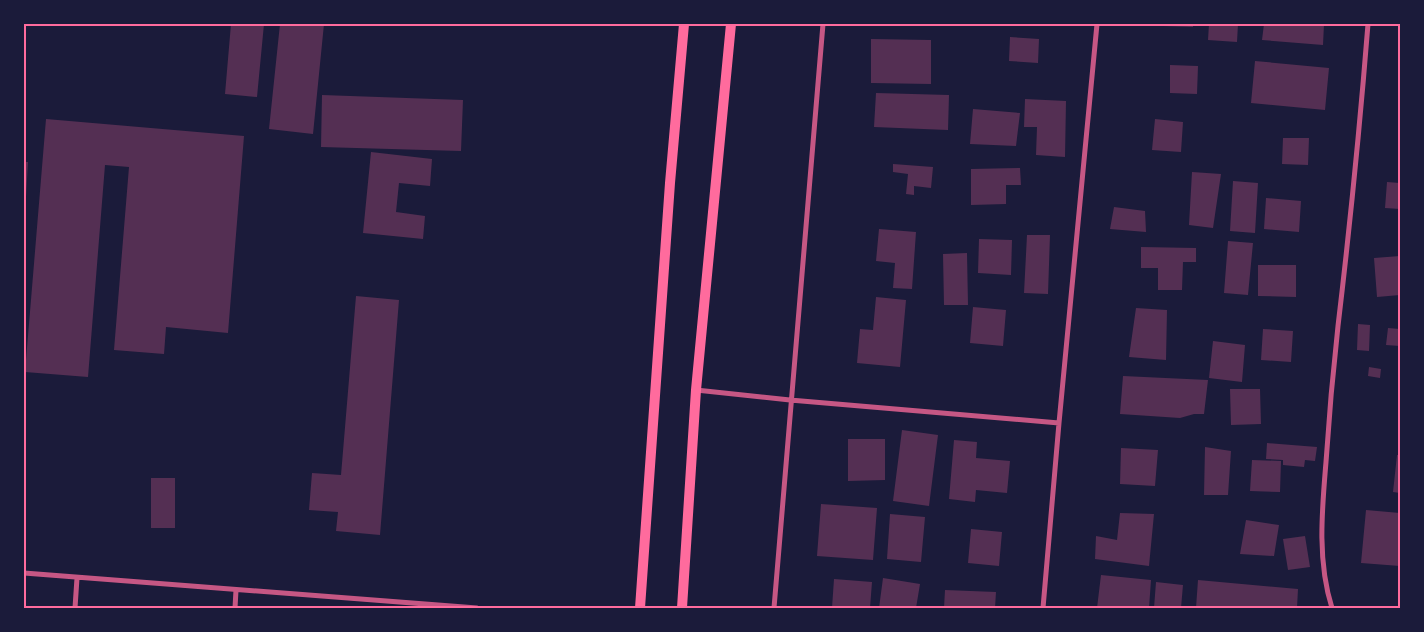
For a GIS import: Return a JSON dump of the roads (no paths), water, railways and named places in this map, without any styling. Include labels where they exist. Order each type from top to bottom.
[{"type":"main road","points":[[640,608],[670,183],[684,24]]},
{"type":"main road","points":[[682,608],[696,390],[731,24]]},
{"type":"street","points":[[774,608],[823,24]]},
{"type":"street","points":[[1043,608],[1098,24]]},
{"type":"street","points":[[1332,608],[1323,564],[1322,514],[1330,397],[1358,153],[1368,24]]},
{"type":"street","points":[[696,390],[1059,423]]},
{"type":"street","points":[[24,573],[477,608]]},
{"type":"street","points":[[74,608],[77,578]]},
{"type":"street","points":[[235,608],[236,590]]}]
